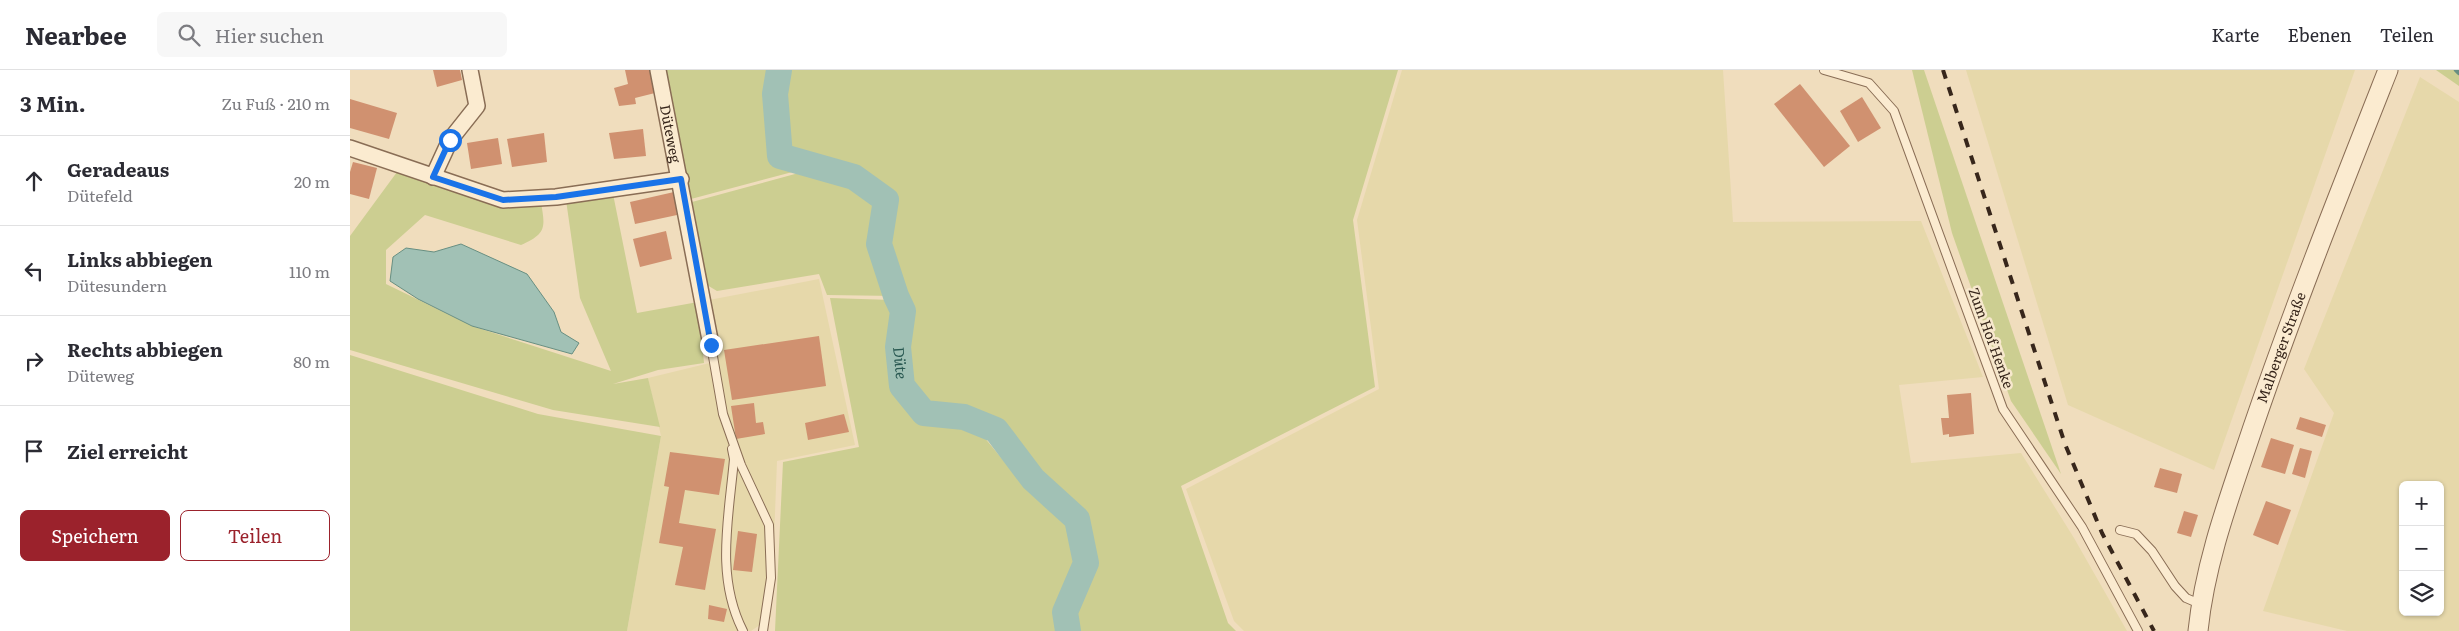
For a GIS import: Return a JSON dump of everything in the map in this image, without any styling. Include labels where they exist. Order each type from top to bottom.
[{"type":"street","points":[[433,177],[450,140],[477,106],[470,70]]},
{"type":"street","name":"Düteweg","points":[[658,70],[681,179],[711,345]]},
{"type":"street","name":"Malberger Straße","points":[[2198,631],[2201,605],[2242,479],[2292,312],[2388,70]]},
{"type":"street","points":[[350,148],[503,200],[556,197],[681,179]]},
{"type":"lane","name":"Zum Hof Henke","points":[[1824,70],[1869,84],[1894,112],[2003,409],[2082,527],[2138,631]]},
{"type":"lane","points":[[711,345],[723,414],[769,524],[771,578],[763,631]]},
{"type":"lane","points":[[731,436],[734,458],[725,544],[726,585],[743,631]]},
{"type":"lane","points":[[2120,530],[2136,534],[2152,551],[2175,586],[2186,598],[2201,605]]},
{"type":"shaded area","points":[[1402,70],[1723,70],[1733,222],[1921,221],[1983,377],[1899,385],[1911,463],[2021,453],[2074,538],[2127,631],[1244,631],[1234,621],[1186,489],[1379,389],[1357,220]]},
{"type":"shaded area","points":[[1966,70],[2355,70],[2214,470],[2068,405]]},
{"type":"shaded area","points":[[2420,77],[2459,102],[2459,631],[2347,631],[2263,611],[2334,413],[2304,369]]},
{"type":"shaded area","points":[[461,244],[527,274],[554,312],[561,332],[579,343],[572,354],[472,326],[418,299],[390,281],[393,257],[406,248],[434,252]]},
{"type":"shaded area","points":[[819,279],[855,445],[777,461],[771,617],[751,631],[627,631],[661,436],[648,378],[718,361],[709,300]]},
{"type":"green space","points":[[665,70],[771,70],[766,94],[773,162],[800,170],[691,199]]},
{"type":"green space","points":[[785,70],[1398,70],[1353,220],[1375,387],[1181,486],[1228,623],[1236,631],[1079,631],[1074,614],[1095,566],[1086,514],[1038,470],[1005,425],[971,410],[931,407],[909,382],[906,344],[912,307],[885,244],[890,195],[858,170],[787,151],[781,92]]},
{"type":"green space","points":[[1912,70],[1924,70],[2061,474],[2011,401],[1952,233]]},
{"type":"green space","points":[[2436,70],[2459,70],[2459,86]]},
{"type":"green space","points":[[817,168],[854,177],[886,200],[879,244],[896,296],[827,295],[819,274],[717,291],[707,285],[692,202]]},
{"type":"green space","points":[[397,172],[496,205],[541,203],[543,225],[539,234],[521,245],[425,215],[386,250],[386,284],[472,326],[611,371],[580,298],[566,200],[613,194],[637,313],[698,302],[704,363],[658,370],[613,384],[648,378],[660,427],[553,410],[350,350],[350,236]]},
{"type":"green space","points":[[830,298],[892,300],[898,313],[890,346],[891,387],[919,424],[979,431],[1031,494],[1072,530],[1077,565],[1056,610],[1058,631],[775,631],[783,462],[859,447]]},
{"type":"green space","points":[[350,355],[538,414],[661,436],[627,631],[350,631]]},
{"type":"building","points":[[433,70],[460,70],[462,80],[437,87]]},
{"type":"building","points":[[625,70],[651,70],[655,93],[635,98],[636,104],[619,106],[614,88],[628,84]]},
{"type":"building","points":[[1800,84],[1850,146],[1824,167],[1774,104]]},
{"type":"building","points":[[1862,97],[1881,128],[1858,142],[1840,111]]},
{"type":"building","points":[[350,99],[397,113],[389,139],[350,128]]},
{"type":"building","points":[[643,129],[646,156],[614,159],[609,133]]},
{"type":"building","points":[[544,133],[547,162],[512,167],[507,139]]},
{"type":"building","points":[[498,138],[502,164],[471,169],[467,143]]},
{"type":"building","points":[[353,162],[377,168],[369,199],[350,194],[350,172]]},
{"type":"building","points":[[674,192],[677,215],[635,224],[630,202]]},
{"type":"building","points":[[666,231],[672,259],[640,267],[633,239]]},
{"type":"building","points":[[819,336],[826,386],[732,400],[724,350]]},
{"type":"building","points":[[1971,393],[1974,434],[1949,437],[1949,434],[1943,435],[1941,418],[1949,418],[1947,395]]},
{"type":"building","points":[[754,403],[756,423],[763,422],[765,434],[736,439],[731,406]]},
{"type":"building","points":[[844,414],[849,432],[808,440],[805,423]]},
{"type":"building","points":[[2300,417],[2326,425],[2322,437],[2296,429]]},
{"type":"building","points":[[2271,438],[2294,445],[2285,474],[2261,467]]},
{"type":"building","points":[[2300,448],[2312,451],[2305,478],[2292,474]]},
{"type":"building","points":[[670,452],[725,459],[719,495],[685,490],[679,523],[716,529],[705,590],[675,585],[683,547],[659,543],[669,487],[664,486]]},
{"type":"building","points":[[2160,468],[2182,474],[2177,493],[2154,487]]},
{"type":"building","points":[[2266,501],[2291,510],[2278,545],[2253,535]]},
{"type":"building","points":[[2184,511],[2198,515],[2191,537],[2177,533]]},
{"type":"building","points":[[738,531],[757,534],[752,572],[733,570]]},
{"type":"building","points":[[709,605],[727,609],[724,622],[708,619]]},
{"type":"waterway","name":"Düte","points":[[779,70],[775,94],[780,156],[854,177],[886,200],[879,244],[896,296],[903,311],[898,347],[902,386],[924,413],[964,417],[996,430],[1033,479],[1077,519],[1086,563],[1065,612],[1068,631]]},
{"type":"waterway","points":[[2456,70],[2459,73]]},
{"type":"railway","points":[[1943,70],[2065,444],[2102,533],[2154,631]]},
{"type":"route","points":[[450,140],[433,177],[503,200],[556,197],[681,179],[711,345]]}]
